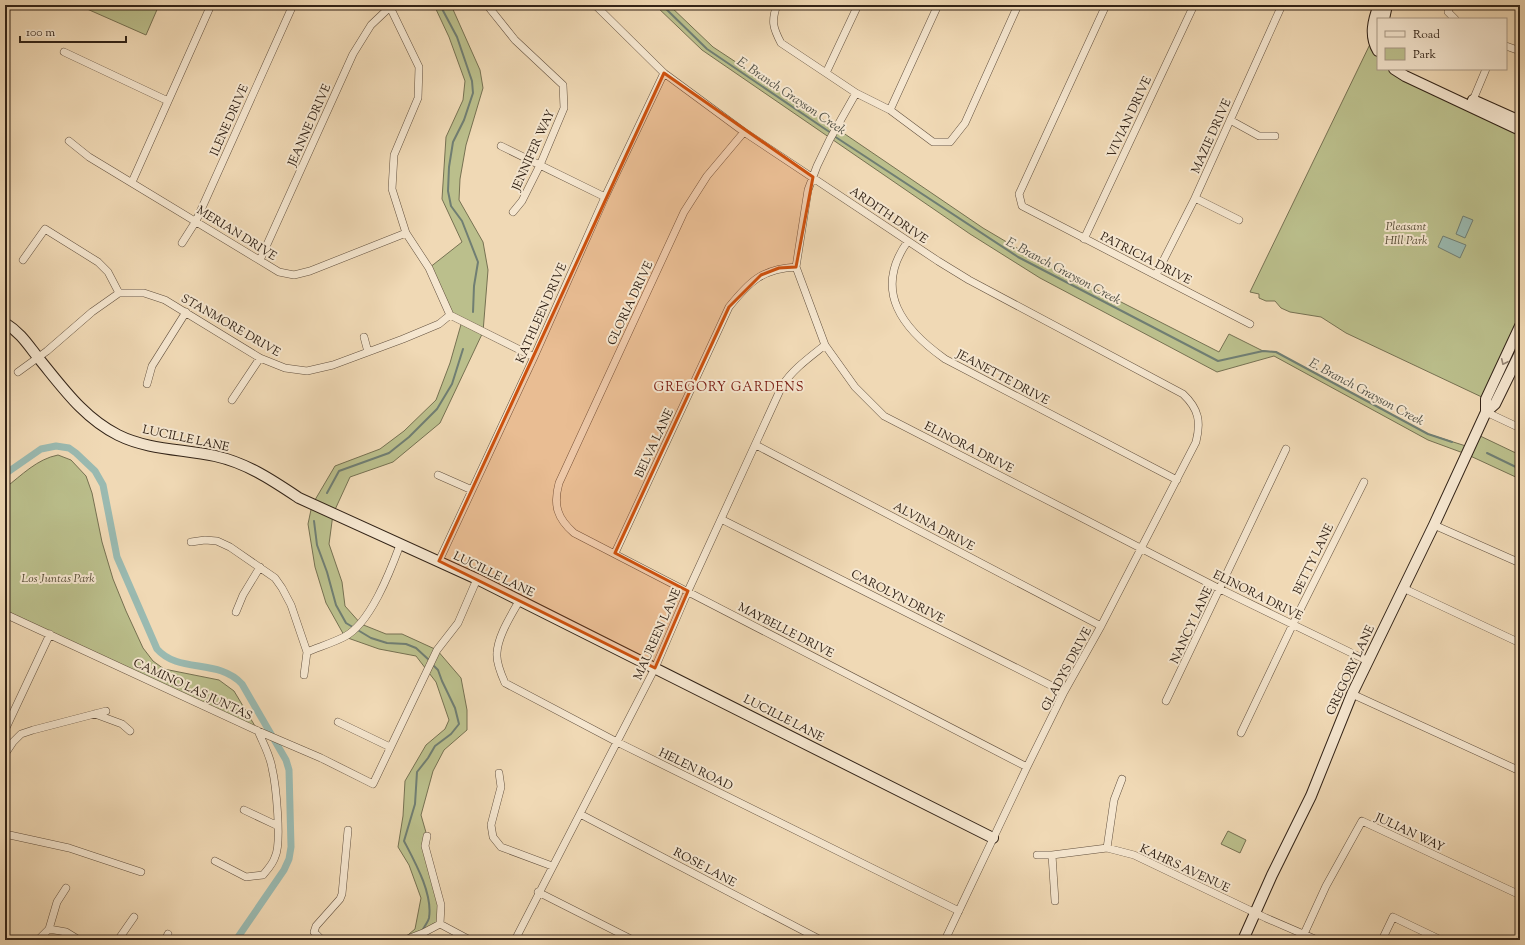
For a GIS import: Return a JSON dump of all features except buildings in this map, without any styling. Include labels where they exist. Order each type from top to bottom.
[{"type":"street","points":[[132,182],[211,5]]},
{"type":"street","name":"ILENE DRIVE","points":[[182,243],[196,221],[293,5]]},
{"type":"street","name":"JENNIFER WAY","points":[[487,5],[515,40],[563,85],[564,108],[540,165],[522,201],[513,212]]},
{"type":"street","name":"ARDITH DRIVE","points":[[595,5],[664,73],[744,132],[969,280],[1183,394],[1195,408]]},
{"type":"street","points":[[777,5],[773,19],[774,30],[781,43],[856,93],[890,110],[933,142],[950,142],[965,123],[1018,5]]},
{"type":"street","points":[[826,73],[858,5]]},
{"type":"street","points":[[890,110],[938,5]]},
{"type":"street","name":"PATRICIA DRIVE","points":[[1106,5],[1019,194],[1022,206],[1250,324]]},
{"type":"street","name":"VIVIAN DRIVE","points":[[1084,239],[1194,5]]},
{"type":"street","name":"MAZIE DRIVE","points":[[1156,275],[1196,198],[1282,5]]},
{"type":"street","points":[[1376,38],[1373,23],[1379,5]]},
{"type":"street","points":[[1384,18],[1387,5]]},
{"type":"street","points":[[1450,5],[1448,12],[1449,15],[1454,18]]},
{"type":"street","points":[[390,6],[419,67],[418,98],[394,155],[392,189],[406,233],[429,268],[450,315],[534,357]]},
{"type":"street","name":"JEANNE DRIVE","points":[[260,260],[353,54],[371,25],[390,6]]},
{"type":"street","points":[[1507,46],[1520,51]]},
{"type":"street","points":[[64,52],[168,100]]},
{"type":"street","points":[[1396,70],[1405,76],[1520,130]]},
{"type":"street","points":[[1409,70],[1520,121]]},
{"type":"street","points":[[1473,100],[1486,70]]},
{"type":"street","name":"KATHLEEN DRIVE","points":[[439,561],[534,357],[605,197],[664,73]]},
{"type":"street","name":"ELINORA DRIVE","points":[[856,93],[830,139],[808,190],[796,267],[825,345],[856,387],[884,416],[1220,589],[1368,661]]},
{"type":"street","points":[[1230,120],[1259,136],[1275,136]]},
{"type":"street","name":"GLORIA DRIVE","points":[[556,495],[559,483],[684,212],[707,176],[744,132]]},
{"type":"street","name":"MERIAN DRIVE","points":[[69,141],[89,157],[279,272],[294,275],[406,233]]},
{"type":"street","points":[[501,146],[605,197]]},
{"type":"street","points":[[1196,198],[1239,220]]},
{"type":"street","points":[[18,372],[72,330],[92,312],[119,293],[108,272],[98,262],[45,229],[23,260]]},
{"type":"street","name":"JEANETTE DRIVE","points":[[908,241],[900,251],[895,264],[892,276],[894,297],[902,319],[928,347],[945,359],[1176,480]]},
{"type":"street","name":"BELVA LANE","points":[[615,553],[729,307],[741,292],[762,275],[779,268],[796,267]]},
{"type":"street","name":"STANMORE DRIVE","points":[[119,293],[144,293],[165,300],[260,358],[284,368],[307,371],[334,365],[403,339],[440,324],[450,315]]},
{"type":"street","points":[[147,384],[152,366],[186,312]]},
{"type":"street","name":"LUCILLE LANE","points":[[5,323],[17,331],[72,400],[92,419],[118,435],[149,446],[216,456],[247,466],[272,480],[298,498],[478,579],[993,838]]},
{"type":"street","name":"GREGORY LANE","points":[[1486,412],[1486,399],[1520,326]]},
{"type":"street","points":[[364,337],[368,352]]},
{"type":"street","name":"MAUREEN LANE","points":[[515,940],[538,892],[655,668],[688,591],[782,386],[787,378],[796,369],[825,345]]},
{"type":"street","name":"GREGORY LANE","points":[[1243,940],[1272,875],[1311,796],[1352,694],[1434,525],[1486,412],[1495,404],[1520,353]]},
{"type":"street","points":[[232,400],[260,358]]},
{"type":"street","name":"GLADYS DRIVE","points":[[945,940],[1064,692],[1101,626],[1196,442],[1199,430],[1195,408]]},
{"type":"street","points":[[1486,412],[1520,428]]},
{"type":"street","name":"ALVINA DRIVE","points":[[756,445],[1101,626]]},
{"type":"street","name":"NANCY LANE","points":[[1166,701],[1286,449]]},
{"type":"street","points":[[438,475],[472,490]]},
{"type":"street","name":"BETTY LANE","points":[[1241,734],[1293,624],[1364,482]]},
{"type":"street","name":"MAYBELLE DRIVE","points":[[556,495],[556,504],[559,513],[565,525],[574,533],[1027,767]]},
{"type":"street","name":"CAROLYN DRIVE","points":[[721,519],[1064,692]]},
{"type":"street","points":[[1434,525],[1520,563]]},
{"type":"street","points":[[191,542],[205,540],[217,541],[230,547],[274,578],[282,588],[291,605],[307,652],[304,675]]},
{"type":"street","points":[[307,652],[345,637],[361,624],[372,609],[400,545]]},
{"type":"street","points":[[236,612],[243,595],[260,567]]},
{"type":"street","points":[[338,722],[390,747],[437,650],[458,623],[478,579]]},
{"type":"street","points":[[1403,588],[1520,643]]},
{"type":"street","name":"HELEN ROAD","points":[[520,601],[501,637],[496,653],[500,671],[505,683],[617,742],[959,911]]},
{"type":"street","name":"CAMINO LAS JUNTAS","points":[[5,614],[373,784],[390,747]]},
{"type":"street","points":[[5,730],[50,634]]},
{"type":"street","points":[[1352,694],[1520,771]]},
{"type":"street","points":[[5,754],[20,734],[106,711]]},
{"type":"street","points":[[95,714],[122,724],[130,731]]},
{"type":"street","points":[[215,862],[246,877],[263,875],[276,857],[278,847],[278,826],[272,767],[261,732]]},
{"type":"street","points":[[499,773],[501,787],[491,825],[493,837],[500,846],[552,866]]},
{"type":"street","points":[[1107,848],[1114,800],[1122,779]]},
{"type":"street","points":[[244,810],[278,826]]},
{"type":"street","name":"ROSE LANE","points":[[580,814],[820,940]]},
{"type":"street","name":"JULIAN WAY","points":[[1304,934],[1326,886],[1362,821],[1520,895]]},
{"type":"street","points":[[322,940],[314,932],[316,926],[340,899],[342,894],[348,830]]},
{"type":"street","points":[[5,834],[69,848],[140,872]]},
{"type":"street","points":[[427,836],[425,846],[441,905],[440,924]]},
{"type":"street","name":"KAHRS AVENUE","points":[[1037,855],[1052,855],[1107,848],[1134,855],[1255,913],[1317,940]]},
{"type":"street","points":[[1052,855],[1055,901]]},
{"type":"street","points":[[38,940],[49,929],[57,902],[66,888]]},
{"type":"street","points":[[538,892],[633,940]]},
{"type":"street","points":[[118,940],[134,917]]},
{"type":"street","points":[[1382,940],[1392,917],[1441,940]]},
{"type":"street","points":[[405,940],[440,924]]},
{"type":"street","points":[[440,924],[470,940]]},
{"type":"street","points":[[49,929],[66,932],[79,940]]},
{"type":"highlighted area","points":[[664,73],[813,177],[796,267],[779,268],[761,275],[729,307],[615,553],[688,591],[655,668],[439,561]]},
{"type":"green space","points":[[78,5],[159,5],[146,35]]},
{"type":"green space","points":[[434,5],[451,5],[480,70],[483,88],[466,145],[460,179],[459,200],[483,242],[488,270],[483,332],[440,423],[393,462],[350,477],[333,514],[329,544],[342,582],[345,606],[361,624],[386,634],[402,634],[437,650],[461,678],[467,710],[467,730],[444,750],[433,771],[421,815],[427,836],[425,846],[441,905],[440,924],[414,940],[402,940],[415,929],[421,898],[409,865],[398,847],[403,816],[405,781],[426,745],[445,729],[449,720],[436,682],[416,656],[379,649],[345,637],[326,603],[315,567],[308,524],[312,505],[335,466],[380,449],[404,431],[436,400],[450,363],[462,321],[450,315],[429,268],[462,242],[442,199],[446,137],[463,100],[465,81],[449,37]]},
{"type":"green space","points":[[655,5],[669,5],[713,47],[836,128],[983,228],[1027,254],[1219,352],[1229,334],[1263,351],[1276,352],[1428,434],[1469,447],[1476,434],[1520,455],[1520,479],[1466,454],[1428,440],[1274,356],[1217,372],[1040,278],[970,234],[702,50]]},
{"type":"green space","name":"Pleasant HIll Park","points":[[1373,38],[1377,48],[1377,70],[1396,70],[1520,130],[1520,326],[1486,399],[1346,333],[1321,317],[1290,312],[1281,308],[1275,301],[1266,301],[1259,298],[1259,294],[1250,292]]},
{"type":"green space","name":"Los Juntas Park","points":[[58,455],[71,460],[86,476],[92,493],[102,542],[113,579],[143,648],[153,661],[164,669],[219,680],[234,691],[258,731],[5,614],[5,488],[36,464]]},
{"type":"green space","points":[[1228,831],[1246,840],[1240,853],[1221,844]]},
{"type":"water","points":[[1463,216],[1473,220],[1465,238],[1456,234]]},
{"type":"water","points":[[1443,236],[1466,245],[1460,258],[1438,247]]},
{"type":"waterway","points":[[440,5],[457,37],[472,81],[473,93],[464,120],[453,142],[449,167],[448,191],[451,206],[462,221],[478,262],[474,286],[473,312]]},
{"type":"waterway","name":"E. Branch Grayson Creek","points":[[662,5],[707,49],[831,133]]},
{"type":"waterway","name":"E. Branch Grayson Creek","points":[[834,136],[1018,257],[1218,361],[1263,351],[1276,352],[1428,434],[1452,442]]},
{"type":"waterway","points":[[327,493],[339,471],[389,453],[409,437],[437,409],[452,384],[463,349]]},
{"type":"waterway","points":[[5,474],[41,449],[56,446],[69,448],[95,471],[103,485],[117,557],[157,649],[166,657],[176,661],[222,671],[232,676],[242,684],[286,760],[289,770],[291,847],[289,859],[284,870],[236,940]]},
{"type":"waterway","name":"E. Branch Grayson Creek","points":[[1487,453],[1520,469]]},
{"type":"waterway","points":[[314,521],[317,545],[327,572],[336,605],[346,623],[371,638],[387,643],[406,644],[416,648],[429,660]]},
{"type":"waterway","points":[[422,931],[429,918],[430,909],[422,878],[404,841],[415,804],[417,772],[435,746],[451,734],[459,724],[455,708],[438,670],[432,664]]},
{"type":"district","name":"GREGORY GARDENS","points":[[729,386]]}]
